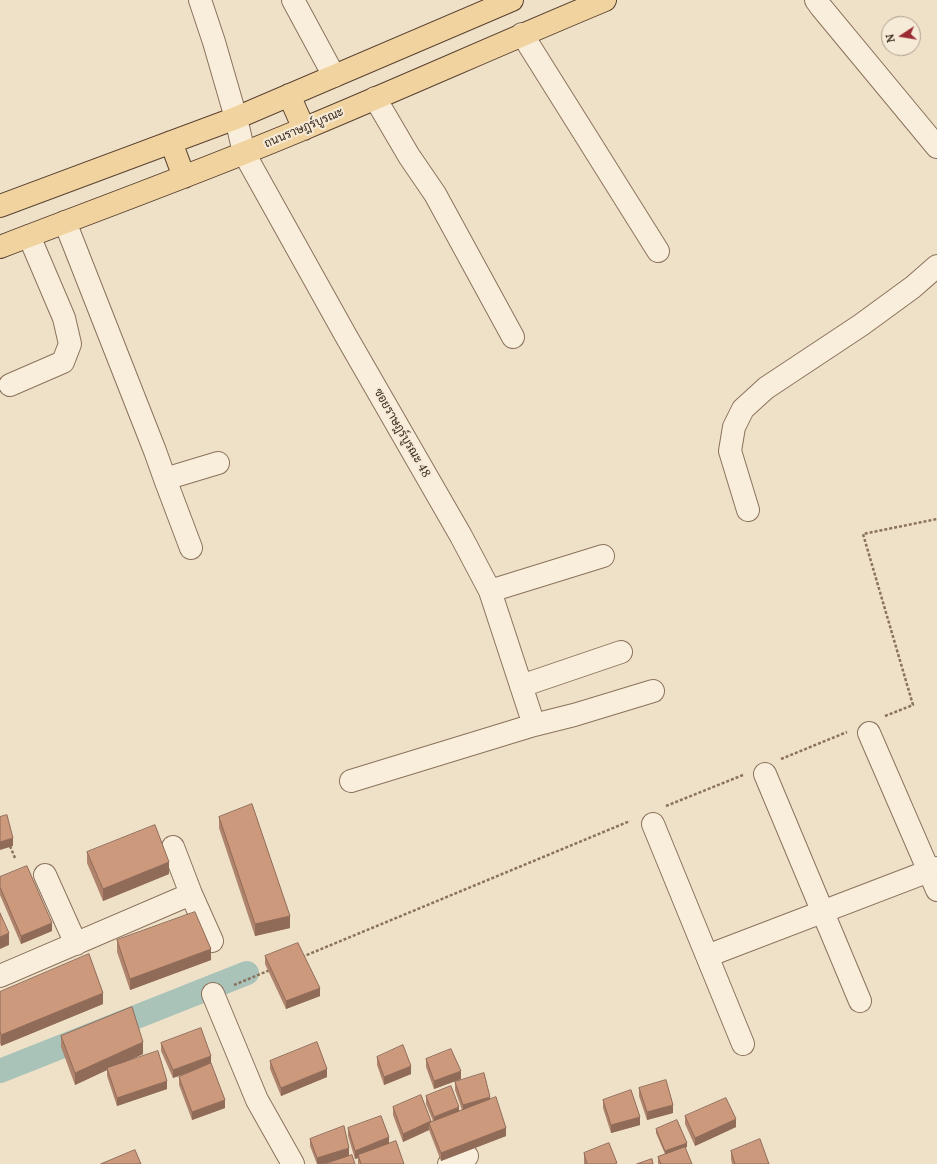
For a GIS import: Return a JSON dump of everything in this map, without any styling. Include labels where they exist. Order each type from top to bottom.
[{"type":"main road","points":[[0,206],[236,118],[512,0]]},
{"type":"main road","name":"ถนนราษฎร์บูรณะ","points":[[0,247],[184,177],[304,129],[522,34],[605,0]]},
{"type":"main road","points":[[289,95],[304,129]]},
{"type":"main road","points":[[171,142],[184,177]]},
{"type":"street","name":"ซอยราษฎร์บูรณะ 48","points":[[200,0],[236,118],[244,153],[346,336],[461,536],[490,591],[534,725]]},
{"type":"street","points":[[293,0],[334,76]]},
{"type":"street","points":[[816,0],[937,147]]},
{"type":"street","points":[[522,34],[658,251]]},
{"type":"street","points":[[375,98],[409,156],[435,194],[514,337]]},
{"type":"street","points":[[65,222],[155,451],[191,548]]},
{"type":"street","points":[[10,385],[62,362],[70,344],[64,318],[29,236]]},
{"type":"street","points":[[748,510],[730,451],[734,427],[743,409],[766,388],[861,326],[913,287],[937,266]]},
{"type":"street","points":[[165,480],[218,463]]},
{"type":"street","points":[[490,591],[603,556]]},
{"type":"street","points":[[521,686],[621,652]]},
{"type":"street","points":[[351,781],[534,725],[574,715],[653,691]]},
{"type":"street","points":[[707,956],[823,912],[934,877],[861,731]]},
{"type":"street","points":[[773,767],[823,912],[860,1001]]},
{"type":"street","points":[[649,817],[743,1044]]},
{"type":"street","points":[[173,848],[212,941]]},
{"type":"street","points":[[46,875],[76,944]]},
{"type":"street","points":[[0,976],[191,894]]},
{"type":"street","points":[[213,994],[257,1100],[293,1164]]},
{"type":"path","points":[[883,717],[913,705],[864,534],[937,519]]},
{"type":"path","points":[[773,767],[861,731]]},
{"type":"path","points":[[301,957],[649,817],[743,775]]},
{"type":"path","points":[[8,842],[15,858]]},
{"type":"path","points":[[213,994],[272,969]]},
{"type":"building","points":[[252,804],[290,916],[255,924],[219,817]]},
{"type":"building","points":[[7,815],[13,838],[0,842],[0,817]]},
{"type":"building","points":[[155,825],[169,862],[103,889],[87,852]]},
{"type":"building","points":[[27,866],[52,923],[21,936],[0,887],[0,877]]},
{"type":"building","points":[[195,912],[211,949],[130,979],[117,940]]},
{"type":"building","points":[[0,913],[9,933],[0,937]]},
{"type":"building","points":[[298,943],[320,988],[286,1001],[265,956]]},
{"type":"building","points":[[89,954],[103,993],[1,1035],[0,992]]},
{"type":"building","points":[[132,1007],[143,1042],[75,1073],[61,1036]]},
{"type":"building","points":[[201,1028],[211,1056],[173,1070],[161,1043]]},
{"type":"building","points":[[317,1042],[327,1069],[281,1088],[270,1061]]},
{"type":"building","points":[[403,1045],[411,1066],[384,1077],[377,1057]]},
{"type":"building","points":[[451,1049],[461,1071],[434,1081],[426,1059]]},
{"type":"building","points":[[158,1051],[167,1081],[117,1098],[107,1068]]},
{"type":"building","points":[[211,1063],[225,1100],[192,1112],[179,1077]]},
{"type":"building","points":[[484,1073],[490,1097],[463,1105],[455,1082]]},
{"type":"building","points":[[666,1080],[673,1105],[647,1112],[639,1088]]},
{"type":"building","points":[[451,1086],[459,1107],[434,1117],[426,1096]]},
{"type":"building","points":[[631,1090],[640,1117],[611,1125],[603,1100]]},
{"type":"building","points":[[421,1095],[431,1121],[403,1134],[393,1107]]},
{"type":"building","points":[[496,1097],[506,1128],[441,1153],[429,1123]]},
{"type":"building","points":[[726,1098],[736,1119],[695,1138],[685,1116]]},
{"type":"building","points":[[381,1116],[389,1137],[355,1151],[348,1128]]},
{"type":"building","points":[[677,1120],[687,1143],[665,1151],[656,1129]]},
{"type":"building","points":[[344,1126],[349,1148],[317,1158],[310,1139]]},
{"type":"building","points":[[760,1139],[769,1164],[735,1164],[731,1151]]},
{"type":"building","points":[[396,1141],[404,1164],[361,1164],[358,1155]]},
{"type":"building","points":[[609,1143],[617,1163],[587,1164],[584,1153]]},
{"type":"building","points":[[685,1147],[692,1164],[661,1164],[658,1157]]},
{"type":"building","points":[[135,1150],[141,1164],[101,1164]]},
{"type":"building","points":[[352,1155],[355,1164],[325,1164]]},
{"type":"building","points":[[652,1159],[653,1164],[637,1164]]},
{"type":"waterway","points":[[0,1071],[247,973]]}]
